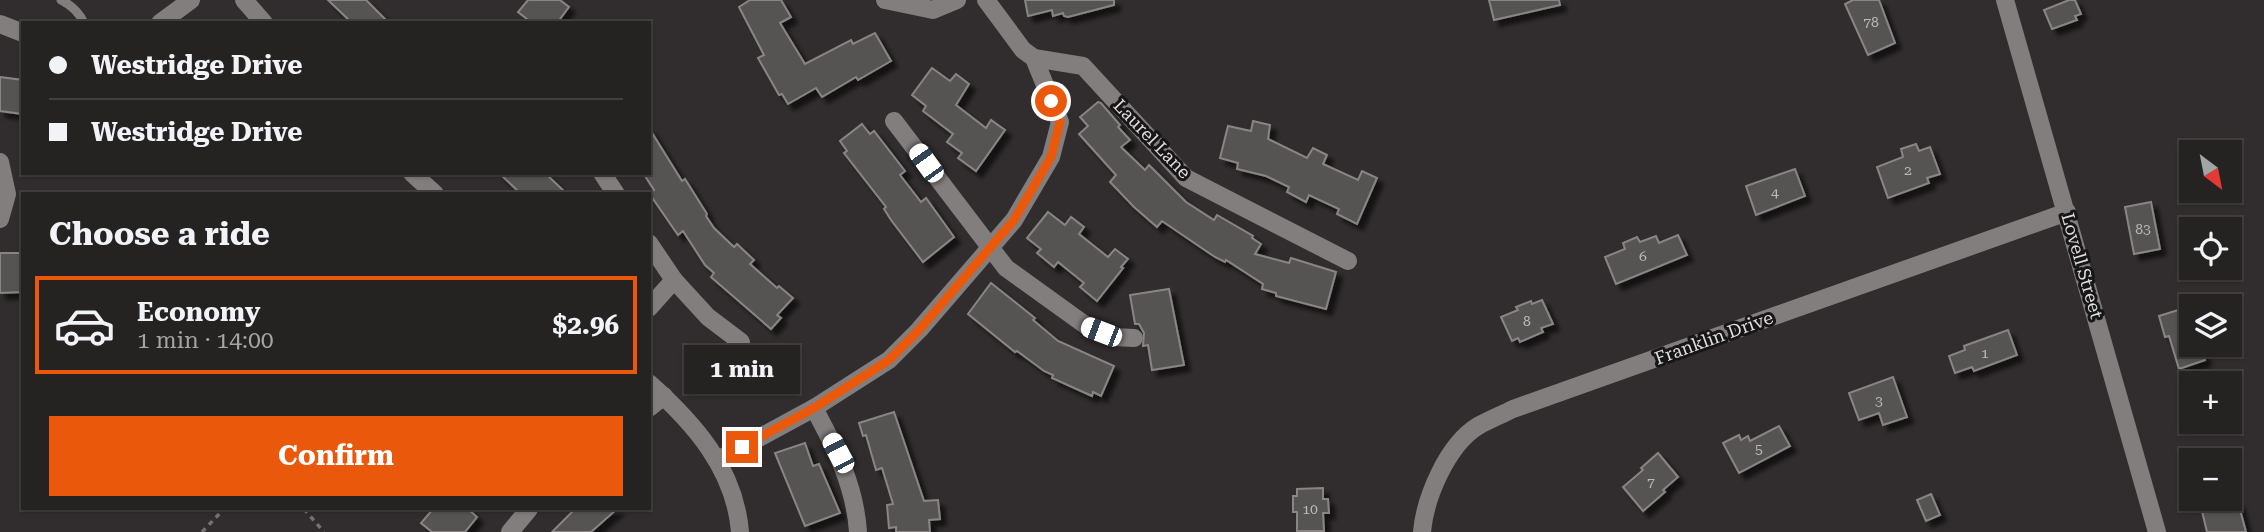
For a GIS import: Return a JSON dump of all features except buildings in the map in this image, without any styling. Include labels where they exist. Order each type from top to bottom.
[{"type":"street","points":[[163,21],[191,0]]},
{"type":"street","points":[[244,0],[262,21]]},
{"type":"street","points":[[885,0],[933,10],[957,0]]},
{"type":"street","points":[[718,460],[814,408],[889,360],[919,330],[1014,220],[1051,157],[1060,122],[1034,58],[1023,50],[986,0]]},
{"type":"street","name":"Lovell Street","points":[[2005,0],[2157,532]]},
{"type":"street","points":[[0,24],[21,32]]},
{"type":"street","name":"Laurel Lane","points":[[1034,58],[1083,66],[1186,178],[1348,261]]},
{"type":"street","points":[[894,121],[1006,268],[1088,327],[1114,337],[1134,338]]},
{"type":"street","points":[[0,162],[7,194],[0,219]]},
{"type":"street","points":[[414,175],[433,192]]},
{"type":"street","points":[[603,175],[615,192]]},
{"type":"street","name":"Franklin Drive","points":[[1422,532],[1424,512],[1439,475],[1454,449],[1475,427],[1524,406],[2067,212]]},
{"type":"street","points":[[651,246],[674,280],[708,317],[741,342]]},
{"type":"street","points":[[651,306],[674,280]]},
{"type":"street","points":[[651,385],[692,423],[718,460],[731,490],[740,532]]},
{"type":"street","points":[[651,406],[664,396]]},
{"type":"street","points":[[814,408],[838,453],[851,485],[858,532]]},
{"type":"street","points":[[510,532],[528,510]]},
{"type":"lane","points":[[61,0],[74,9],[82,21]]},
{"type":"path","points":[[202,532],[223,510]]},
{"type":"path","points":[[305,510],[324,532]]},
{"type":"route","points":[[742,447],[814,408],[889,360],[919,330],[1014,220],[1051,157],[1060,122],[1051,101]]}]
